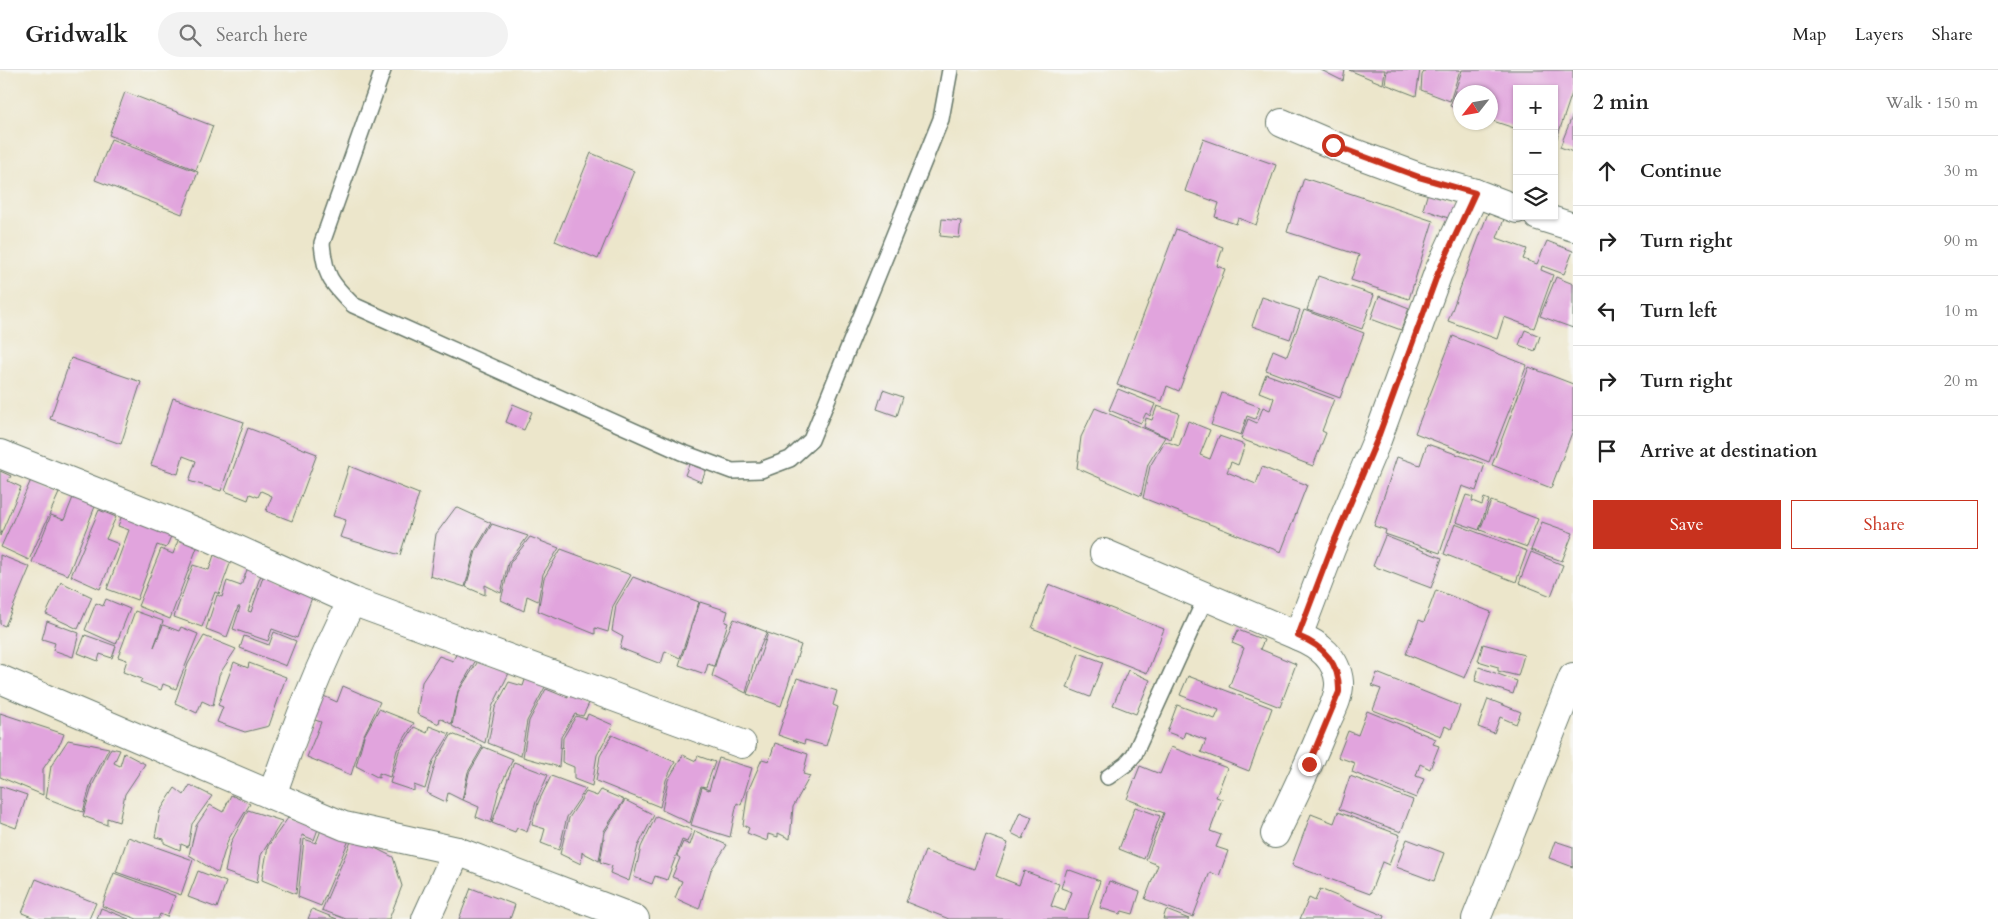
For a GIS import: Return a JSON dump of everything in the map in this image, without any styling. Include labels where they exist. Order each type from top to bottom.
[{"type":"street","points":[[1282,123],[1333,145],[1419,177],[1475,193],[1513,207]]},
{"type":"street","points":[[1298,636],[1331,549],[1377,440],[1438,273],[1475,193]]},
{"type":"street","points":[[1551,220],[1573,227]]},
{"type":"street","points":[[0,454],[205,535],[352,602],[742,744]]},
{"type":"street","points":[[1104,553],[1313,642],[1323,649],[1338,674],[1339,692],[1309,764],[1275,834]]},
{"type":"street","points":[[272,794],[327,649],[352,602]]},
{"type":"street","points":[[1476,919],[1573,677]]},
{"type":"street","points":[[0,679],[344,826],[457,851],[636,919]]},
{"type":"street","points":[[426,919],[457,851]]},
{"type":"lane","points":[[383,70],[322,243],[325,267],[332,284],[353,305],[681,452],[732,471],[761,470],[790,459],[811,440],[940,119],[950,70]]},
{"type":"lane","points":[[1108,777],[1126,764],[1134,755],[1206,597]]},
{"type":"building","points":[[1321,70],[1345,70],[1343,81]]},
{"type":"building","points":[[1349,70],[1385,70],[1383,84]]},
{"type":"building","points":[[1387,70],[1420,70],[1416,96],[1385,84]]},
{"type":"building","points":[[1425,70],[1460,70],[1455,85],[1453,85],[1450,101],[1421,90],[1422,75]]},
{"type":"building","points":[[1462,70],[1573,70],[1573,90],[1558,135],[1558,85],[1513,85],[1513,128],[1498,123],[1498,85],[1457,85]]},
{"type":"building","points":[[125,92],[213,126],[196,170],[109,135]]},
{"type":"building","points":[[1573,114],[1573,152],[1560,147]]},
{"type":"building","points":[[111,139],[198,172],[182,214],[95,180]]},
{"type":"building","points":[[1203,139],[1276,165],[1256,225],[1238,218],[1236,224],[1215,217],[1219,203],[1185,191]]},
{"type":"building","points":[[591,153],[634,171],[598,259],[555,241]]},
{"type":"building","points":[[1304,178],[1433,221],[1409,299],[1351,280],[1359,255],[1287,232]]},
{"type":"building","points":[[1428,192],[1456,200],[1451,219],[1423,209]]},
{"type":"building","points":[[1488,213],[1504,219],[1497,238],[1527,249],[1523,259],[1537,264],[1547,241],[1573,251],[1564,274],[1542,266],[1541,270],[1553,275],[1534,328],[1504,317],[1497,339],[1448,321]]},
{"type":"building","points":[[942,219],[961,221],[959,238],[940,236]]},
{"type":"building","points":[[1176,229],[1223,247],[1217,266],[1225,269],[1179,391],[1167,386],[1162,401],[1117,385]]},
{"type":"building","points":[[1318,276],[1374,295],[1362,329],[1307,310]]},
{"type":"building","points":[[1556,277],[1573,284],[1573,328],[1540,316]]},
{"type":"building","points":[[1379,296],[1409,308],[1401,330],[1371,319]]},
{"type":"building","points":[[1262,297],[1300,310],[1290,339],[1252,326]]},
{"type":"building","points":[[1304,310],[1364,333],[1340,398],[1266,370],[1273,350],[1287,356]]},
{"type":"building","points":[[1525,330],[1540,336],[1535,351],[1519,345]]},
{"type":"building","points":[[1453,336],[1527,365],[1489,462],[1415,433]]},
{"type":"building","points":[[71,358],[141,382],[121,444],[50,419]]},
{"type":"building","points":[[1529,367],[1573,384],[1573,430],[1551,488],[1492,465]]},
{"type":"building","points":[[1266,374],[1334,399],[1322,431],[1326,433],[1313,466],[1241,439],[1248,419],[1257,423],[1263,407],[1270,410],[1274,398],[1259,392]]},
{"type":"building","points":[[1118,389],[1155,404],[1150,416],[1146,413],[1141,423],[1109,410]]},
{"type":"building","points":[[883,390],[903,397],[897,416],[877,409]]},
{"type":"building","points":[[1222,393],[1260,407],[1255,419],[1247,416],[1241,435],[1211,425]]},
{"type":"building","points":[[173,398],[244,422],[221,491],[189,481],[196,461],[183,456],[178,474],[151,465]]},
{"type":"building","points":[[513,404],[532,412],[524,430],[506,422]]},
{"type":"building","points":[[1157,406],[1179,413],[1171,439],[1144,427],[1146,418],[1152,420]]},
{"type":"building","points":[[1095,408],[1165,437],[1148,464],[1141,496],[1077,468],[1081,437]]},
{"type":"building","points":[[1188,421],[1210,430],[1200,455],[1210,459],[1219,436],[1245,445],[1238,465],[1231,462],[1227,472],[1256,484],[1262,467],[1307,485],[1281,552],[1143,498],[1150,466],[1165,441],[1179,446]]},
{"type":"building","points":[[248,428],[317,454],[292,521],[266,511],[272,496],[261,491],[258,497],[250,494],[248,500],[225,491]]},
{"type":"building","points":[[1427,444],[1485,464],[1476,491],[1462,486],[1440,553],[1385,534],[1386,530],[1374,526],[1397,457],[1420,465]]},
{"type":"building","points":[[692,457],[709,464],[701,482],[685,475]]},
{"type":"building","points":[[349,466],[419,494],[400,555],[340,537],[346,520],[333,516]]},
{"type":"building","points":[[0,471],[11,476],[8,481],[21,487],[0,536]]},
{"type":"building","points":[[31,480],[59,493],[29,560],[1,547]]},
{"type":"building","points":[[74,495],[96,504],[68,575],[32,562],[51,515],[64,520]]},
{"type":"building","points":[[1466,495],[1473,497],[1472,501],[1482,505],[1484,498],[1489,500],[1479,530],[1456,522]]},
{"type":"building","points":[[1491,501],[1538,519],[1527,547],[1480,530]]},
{"type":"building","points":[[456,507],[491,523],[475,550],[465,587],[430,576],[436,534]]},
{"type":"building","points":[[99,510],[116,517],[106,539],[119,544],[100,589],[71,576]]},
{"type":"building","points":[[122,515],[172,534],[166,548],[157,545],[137,600],[107,589],[129,530],[118,526]]},
{"type":"building","points":[[1542,522],[1573,533],[1562,561],[1531,550]]},
{"type":"building","points":[[492,524],[528,536],[508,563],[501,593],[485,585],[485,595],[466,587],[476,551]]},
{"type":"building","points":[[1455,524],[1527,551],[1516,582],[1444,554]]},
{"type":"building","points":[[1385,536],[1442,558],[1431,588],[1373,566]]},
{"type":"building","points":[[530,537],[559,548],[543,574],[538,601],[527,596],[524,611],[501,600],[510,563]]},
{"type":"building","points":[[179,538],[198,545],[170,619],[138,606],[161,549],[173,554]]},
{"type":"building","points":[[561,549],[631,575],[613,606],[608,632],[595,628],[595,634],[538,611],[544,578]]},
{"type":"building","points":[[1531,552],[1563,565],[1551,596],[1519,583]]},
{"type":"building","points":[[0,555],[30,567],[5,626],[0,624]]},
{"type":"building","points":[[214,555],[231,561],[219,594],[215,592],[202,627],[174,617],[193,565],[209,570]]},
{"type":"building","points":[[248,567],[262,572],[248,611],[251,612],[264,574],[314,592],[297,638],[272,629],[268,641],[233,629],[240,607],[238,607],[227,637],[206,629],[217,595],[222,597],[227,581],[241,586]]},
{"type":"building","points":[[633,577],[699,602],[680,658],[665,651],[661,664],[620,648],[623,637],[612,631],[616,605]]},
{"type":"building","points":[[61,582],[92,597],[78,629],[46,614]]},
{"type":"building","points":[[1049,584],[1164,629],[1147,673],[1032,628]]},
{"type":"building","points":[[1436,590],[1491,612],[1465,678],[1406,654],[1419,620],[1424,622]]},
{"type":"building","points":[[106,599],[130,609],[116,644],[85,630],[96,603],[103,606]]},
{"type":"building","points":[[700,602],[728,611],[725,622],[728,623],[714,666],[708,664],[705,674],[679,665]]},
{"type":"building","points":[[135,611],[163,621],[154,647],[163,625],[179,631],[181,627],[198,634],[176,689],[163,684],[161,690],[140,682],[142,679],[123,672],[127,660],[118,657]]},
{"type":"building","points":[[734,619],[767,632],[754,661],[746,693],[712,676],[720,649]]},
{"type":"building","points":[[47,621],[79,633],[73,657],[53,650],[55,643],[42,639]]},
{"type":"building","points":[[1238,630],[1264,640],[1260,649],[1296,664],[1280,707],[1229,687],[1244,648],[1232,643]]},
{"type":"building","points":[[274,632],[296,641],[286,666],[240,648],[244,636],[269,645]]},
{"type":"building","points":[[768,633],[801,645],[781,706],[747,694]]},
{"type":"building","points":[[85,635],[116,646],[112,658],[100,654],[98,661],[78,653]]},
{"type":"building","points":[[204,636],[236,649],[219,675],[213,706],[202,701],[197,713],[175,703],[188,664]]},
{"type":"building","points":[[1483,644],[1524,655],[1518,676],[1498,671],[1498,667],[1478,661]]},
{"type":"building","points":[[458,650],[476,660],[458,691],[451,724],[440,718],[439,724],[417,714],[422,682],[439,656],[453,661]]},
{"type":"building","points":[[1079,653],[1103,662],[1090,697],[1067,688]]},
{"type":"building","points":[[479,660],[509,673],[492,707],[485,743],[452,726],[458,692]]},
{"type":"building","points":[[234,662],[248,668],[249,663],[286,677],[269,726],[245,732],[217,722],[223,707],[218,705]]},
{"type":"building","points":[[1479,667],[1517,681],[1513,694],[1475,681]]},
{"type":"building","points":[[1128,670],[1150,680],[1136,714],[1113,705]]},
{"type":"building","points":[[1377,673],[1460,706],[1451,729],[1445,726],[1441,736],[1373,710],[1381,689],[1372,686]]},
{"type":"building","points":[[1188,676],[1272,708],[1249,771],[1201,752],[1206,740],[1185,732],[1183,738],[1167,732],[1177,705],[1215,719],[1219,710],[1180,695]]},
{"type":"building","points":[[526,677],[545,687],[527,721],[521,756],[488,743],[495,708],[509,682],[523,686]]},
{"type":"building","points":[[797,678],[837,691],[833,705],[838,707],[826,746],[805,740],[804,744],[778,735]]},
{"type":"building","points":[[343,686],[380,702],[363,737],[351,775],[307,757],[321,722],[309,718],[319,694],[337,702]]},
{"type":"building","points":[[546,689],[568,698],[568,693],[590,701],[583,716],[575,714],[561,737],[559,767],[523,757],[529,721]]},
{"type":"building","points":[[1488,699],[1521,712],[1516,724],[1500,717],[1494,733],[1478,727]]},
{"type":"building","points":[[379,709],[414,723],[397,750],[390,777],[379,773],[379,778],[356,766],[364,736]]},
{"type":"building","points":[[1367,711],[1436,739],[1433,744],[1439,746],[1430,769],[1420,764],[1416,776],[1424,779],[1416,798],[1352,772],[1355,763],[1338,757],[1348,731],[1358,735]]},
{"type":"building","points":[[0,713],[64,734],[61,742],[43,769],[43,795],[0,777]]},
{"type":"building","points":[[588,714],[613,725],[597,755],[592,786],[574,779],[574,767],[562,762],[563,738],[576,716],[586,719]]},
{"type":"building","points":[[429,726],[450,734],[433,761],[425,789],[414,785],[414,791],[390,783],[399,751],[414,727],[427,733]]},
{"type":"building","points":[[452,734],[483,746],[468,772],[462,800],[448,793],[446,802],[427,793],[436,761]]},
{"type":"building","points":[[612,735],[675,762],[666,780],[660,807],[596,781],[600,756]]},
{"type":"building","points":[[68,740],[109,748],[91,783],[83,812],[46,798],[51,766]]},
{"type":"building","points":[[775,743],[808,754],[803,774],[810,776],[793,807],[790,839],[778,833],[778,837],[768,834],[767,841],[747,833],[749,828],[743,825],[748,791],[762,759],[769,761]]},
{"type":"building","points":[[484,747],[513,759],[499,789],[491,823],[476,817],[479,807],[463,800],[469,773]]},
{"type":"building","points":[[1171,747],[1227,768],[1216,797],[1222,799],[1210,831],[1221,835],[1216,847],[1228,851],[1219,876],[1210,872],[1193,917],[1145,899],[1158,865],[1146,860],[1164,813],[1127,799],[1140,766],[1160,774]]},
{"type":"building","points":[[111,748],[120,750],[114,763],[120,766],[124,753],[145,764],[125,794],[119,822],[107,818],[107,825],[83,816],[93,784]]},
{"type":"building","points":[[683,755],[696,761],[698,756],[715,762],[706,787],[701,786],[690,823],[662,810],[668,780]]},
{"type":"building","points":[[719,758],[752,768],[741,805],[737,803],[730,837],[691,825],[702,787],[709,790]]},
{"type":"building","points":[[514,762],[548,775],[536,802],[527,832],[517,828],[515,832],[492,823]]},
{"type":"building","points":[[551,776],[586,789],[567,817],[559,850],[541,843],[545,829],[532,825],[538,803]]},
{"type":"building","points":[[1350,776],[1413,800],[1401,832],[1339,809]]},
{"type":"building","points":[[190,785],[212,796],[192,824],[188,847],[181,844],[180,850],[164,843],[164,839],[155,837],[160,811],[175,788],[184,795]]},
{"type":"building","points":[[0,786],[27,795],[16,828],[0,822]]},
{"type":"building","points":[[601,790],[624,800],[604,831],[599,861],[582,852],[581,864],[560,854],[569,818],[586,792],[597,796]]},
{"type":"building","points":[[231,795],[250,804],[228,840],[218,873],[189,855],[196,826],[210,805],[223,812]]},
{"type":"building","points":[[625,800],[654,815],[638,846],[629,881],[610,873],[612,866],[600,862],[605,832]]},
{"type":"building","points":[[1135,807],[1160,816],[1144,859],[1119,849]]},
{"type":"building","points":[[248,810],[282,821],[261,855],[257,883],[225,872],[231,842]]},
{"type":"building","points":[[1020,812],[1032,817],[1023,839],[1011,833]]},
{"type":"building","points":[[1338,812],[1400,835],[1389,865],[1382,862],[1370,894],[1292,865],[1311,814],[1334,823]]},
{"type":"building","points":[[656,816],[692,830],[687,842],[682,840],[667,880],[655,876],[652,884],[634,877],[641,847]]},
{"type":"building","points":[[288,818],[318,829],[314,840],[302,835],[296,894],[262,880],[268,846]]},
{"type":"building","points":[[321,830],[349,840],[321,906],[298,897],[304,839],[316,843]]},
{"type":"building","points":[[695,831],[727,845],[711,870],[699,909],[675,898],[682,881],[672,877],[680,858],[677,856],[683,842],[690,845]]},
{"type":"building","points":[[986,835],[1008,843],[996,876],[1019,885],[1024,871],[1059,884],[1051,906],[1065,911],[1072,892],[1061,888],[1067,869],[1100,881],[1087,919],[949,919],[906,902],[925,851],[974,869]]},
{"type":"building","points":[[128,837],[193,860],[181,895],[116,872]]},
{"type":"building","points":[[353,837],[393,857],[402,886],[389,919],[346,919],[322,910]]},
{"type":"building","points":[[1407,839],[1444,853],[1434,881],[1396,867]]},
{"type":"building","points":[[1555,841],[1573,847],[1573,867],[1549,858]]},
{"type":"building","points":[[198,871],[226,882],[217,908],[188,897]]},
{"type":"building","points":[[114,873],[175,896],[167,917],[160,914],[158,919],[137,919],[102,906]]},
{"type":"building","points":[[36,879],[96,903],[89,919],[37,919],[22,913]]},
{"type":"building","points":[[1109,881],[1140,892],[1133,914],[1122,911],[1120,914],[1100,908]]},
{"type":"building","points":[[471,888],[515,905],[510,919],[459,919]]},
{"type":"building","points":[[1320,889],[1385,916],[1384,919],[1300,919],[1309,898],[1315,901]]},
{"type":"building","points":[[101,908],[129,919],[97,919]]},
{"type":"building","points":[[312,909],[337,919],[308,919]]},
{"type":"building","points":[[1166,910],[1189,919],[1163,919]]},
{"type":"route","points":[[1309,764],[1339,692],[1339,683],[1338,674],[1323,649],[1313,642],[1298,636],[1331,549],[1377,440],[1438,273],[1475,193],[1419,177],[1333,145]]}]
